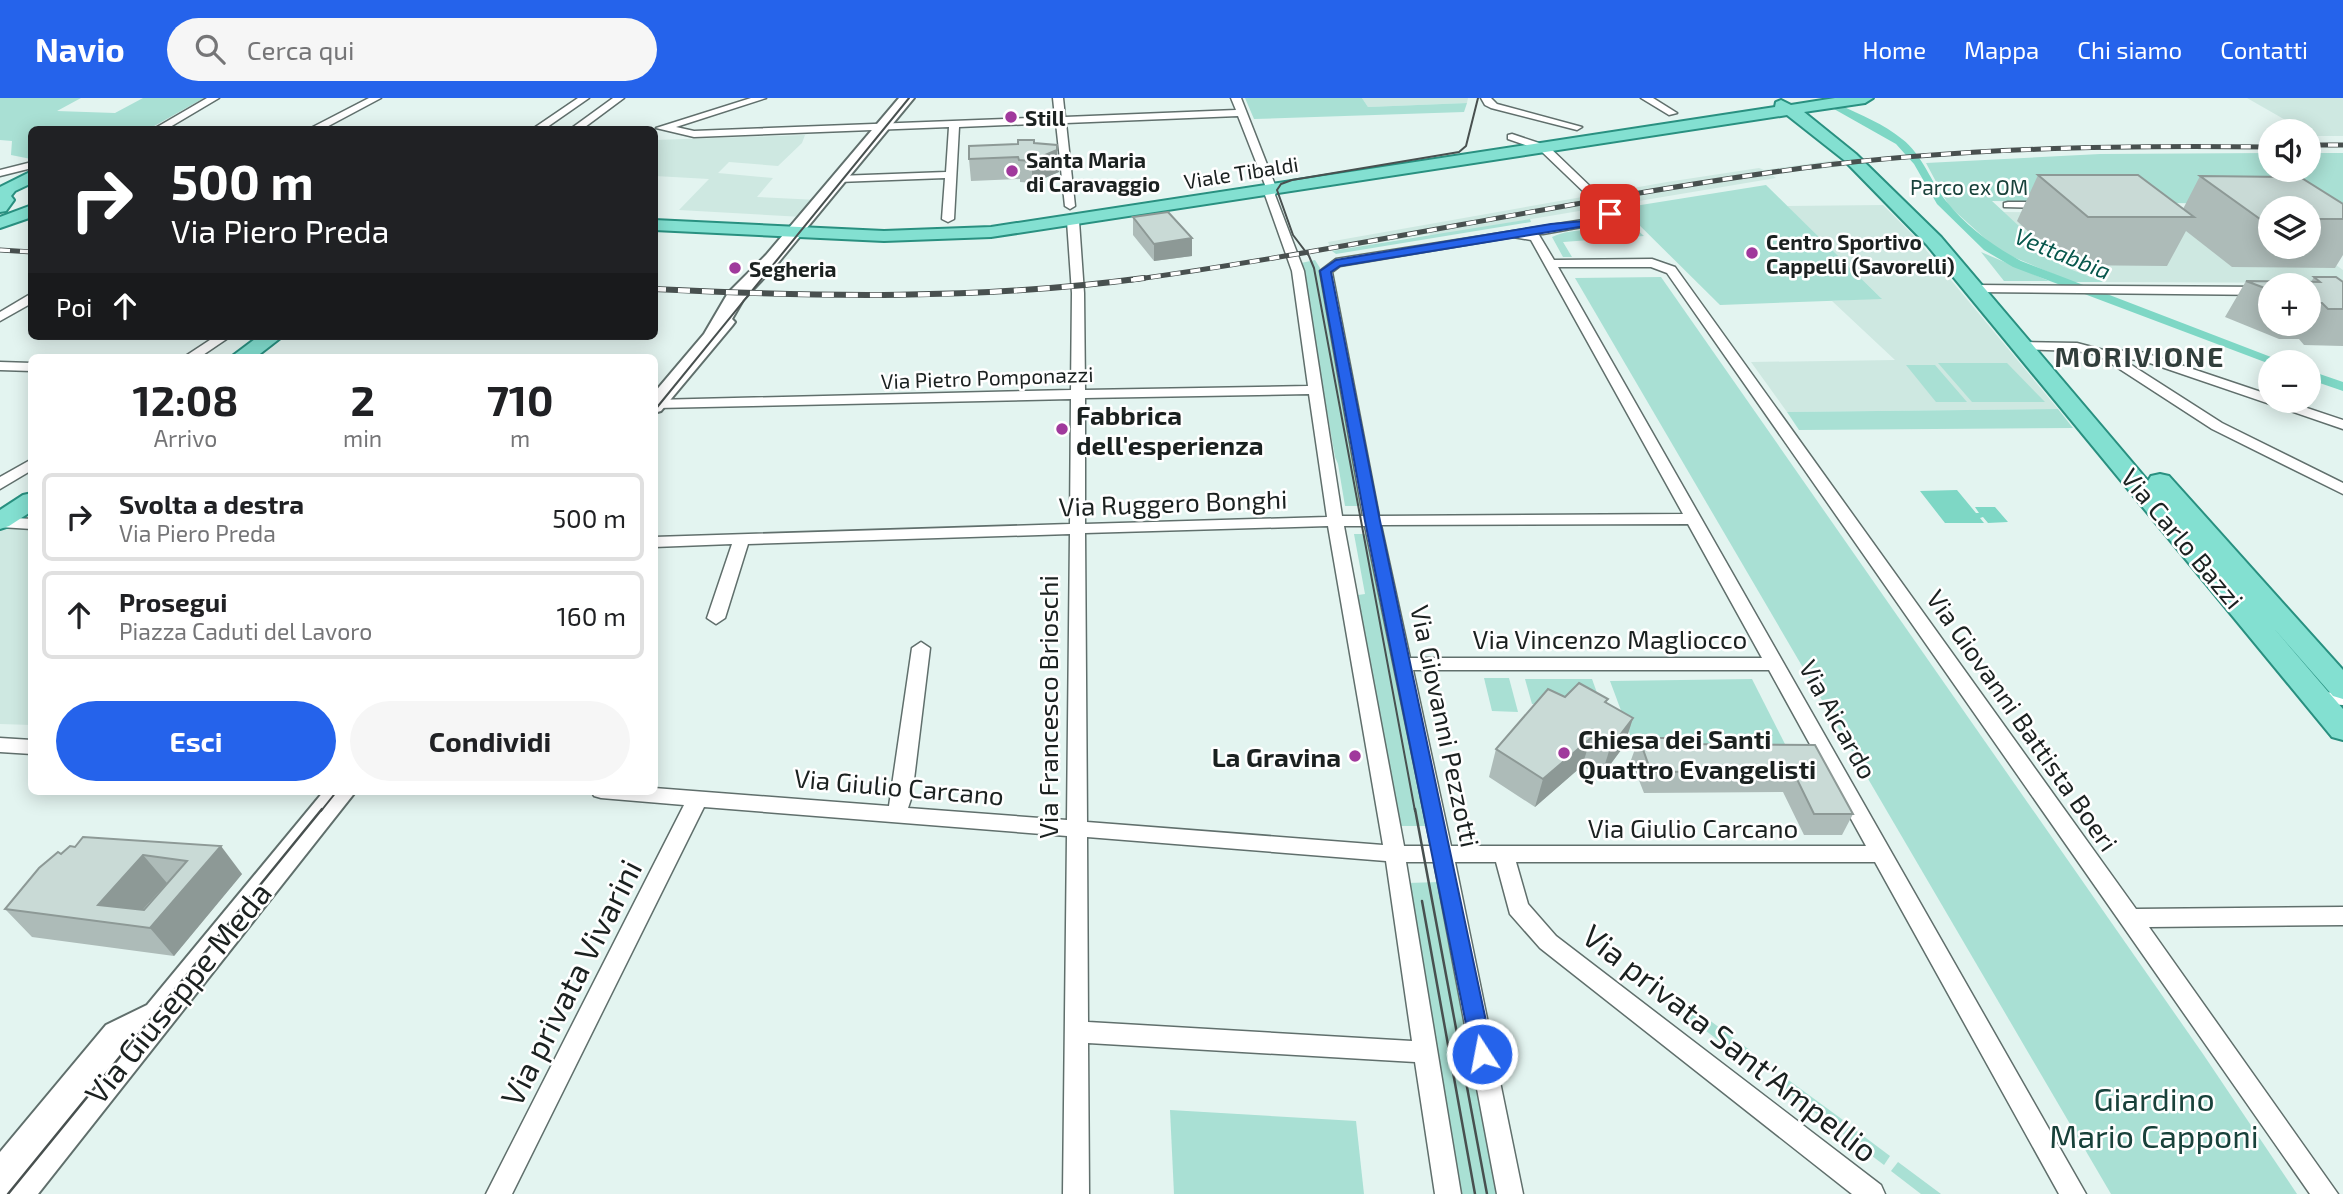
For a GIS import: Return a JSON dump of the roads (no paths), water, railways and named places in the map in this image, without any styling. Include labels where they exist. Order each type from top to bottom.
[{"type":"main road","points":[[1807,106],[1865,98]]},
{"type":"main road","name":"Viale Tibaldi","points":[[658,225],[794,233],[947,235],[1268,182],[1512,137],[1548,125],[1577,127],[1775,102]]},
{"type":"main road","name":"Viale Tibaldi","points":[[1268,182],[1544,148],[1775,102]]},
{"type":"main road","name":"Via Carlo Bazzi","points":[[1775,102],[1807,106],[1864,170],[1984,289],[2335,695],[2343,729]]},
{"type":"main road","name":"Via Carlo Bazzi","points":[[1807,106],[1824,127],[1832,125],[1951,241],[1984,289]]},
{"type":"main road","points":[[2,197],[28,179]]},
{"type":"main road","points":[[2,197],[28,192]]},
{"type":"main road","points":[[2,197],[28,206]]},
{"type":"main road","name":"Viale Tibaldi","points":[[658,209],[896,221],[1071,213]]},
{"type":"main road","points":[[246,354],[267,340]]},
{"type":"main road","points":[[0,522],[28,503]]},
{"type":"street","points":[[164,126],[214,98]]},
{"type":"street","points":[[320,126],[376,98]]},
{"type":"street","points":[[542,126],[584,98]]},
{"type":"street","points":[[580,126],[619,98]]},
{"type":"street","points":[[658,129],[732,102],[761,98]]},
{"type":"street","points":[[658,404],[757,288],[772,260],[907,98]]},
{"type":"street","name":"Via Francesco Brioschi","points":[[1058,98],[1079,293],[1076,395],[1076,1194]]},
{"type":"street","points":[[1236,98],[1298,271],[1335,521],[1394,854],[1448,1194]]},
{"type":"street","points":[[1646,98],[1672,113]]},
{"type":"street","points":[[1487,101],[1548,125],[1544,148]]},
{"type":"street","points":[[666,126],[694,134],[1242,113]]},
{"type":"street","points":[[948,219],[954,124]]},
{"type":"street","points":[[1512,137],[1544,148],[1592,194]]},
{"type":"street","points":[[2,197],[28,169]]},
{"type":"street","points":[[838,179],[950,175]]},
{"type":"street","points":[[2008,205],[2062,205]]},
{"type":"street","points":[[1509,234],[1606,220],[1610,214],[1608,208]]},
{"type":"street","points":[[1509,234],[1535,237],[1551,227]]},
{"type":"street","name":"Via Giovanni Pezzotti","points":[[1509,234],[1336,263],[1326,271],[1373,521],[1510,1194]]},
{"type":"street","name":"Via Aicardo","points":[[1535,237],[2073,1194]]},
{"type":"street","name":"Via Giovanni Battista Boeri","points":[[1553,269],[1661,272],[1676,278],[2325,1194]]},
{"type":"street","points":[[1984,289],[2258,291]]},
{"type":"street","points":[[0,317],[28,300]]},
{"type":"street","points":[[196,354],[219,340]]},
{"type":"street","points":[[2033,346],[2086,348],[2110,356],[2217,426],[2343,489]]},
{"type":"street","points":[[2110,356],[2132,355],[2145,358],[2343,425]]},
{"type":"street","points":[[0,366],[28,367]]},
{"type":"street","name":"Via Pietro Pomponazzi","points":[[658,406],[1304,388],[1317,391]]},
{"type":"street","points":[[0,484],[28,466]]},
{"type":"street","name":"Via Ruggero Bonghi","points":[[658,542],[1335,521],[1693,519]]},
{"type":"street","points":[[0,522],[28,524]]},
{"type":"street","points":[[716,618],[742,539]]},
{"type":"street","points":[[896,814],[902,796],[921,648]]},
{"type":"street","name":"Via Vincenzo Magliocco","points":[[1403,664],[1776,664]]},
{"type":"street","points":[[0,745],[28,747]]},
{"type":"street","name":"Via Giuseppe Meda","points":[[14,1194],[338,795]]},
{"type":"street","name":"Via Giulio Carcano","points":[[656,795],[1394,854],[1443,856],[1882,853]]},
{"type":"street","name":"Via privata Vivarini","points":[[499,1194],[698,798]]},
{"type":"street","name":"Via privata Sant'Ampellio","points":[[1504,855],[1518,908],[1548,942],[1872,1194]]},
{"type":"street","points":[[2130,918],[2340,916]]},
{"type":"street","points":[[0,1181],[118,1037],[165,1008]]},
{"type":"street","points":[[1075,1032],[1425,1052]]},
{"type":"waterway","name":"Vettabbia","points":[[1837,107],[1900,142],[1918,163],[1941,202],[1988,248],[2017,264],[2258,355]]},
{"type":"waterway","name":"Vettabbia","points":[[2321,379],[2343,387]]},
{"type":"tunnel","points":[[1592,194],[1608,208]]},
{"type":"tram line","points":[[658,406],[909,98]]},
{"type":"tram line","points":[[1415,811],[1314,268],[1309,256],[1293,235],[1277,190],[1281,184],[1292,180],[1459,152],[1466,146],[1478,98]]},
{"type":"tram line","points":[[321,811],[334,795]]},
{"type":"tram line","points":[[8,1194],[322,809]]},
{"type":"tram line","points":[[1415,809],[1487,1194]]},
{"type":"tram line","points":[[1422,901],[1475,1194]]},
{"type":"railway","points":[[2321,145],[2343,145]]},
{"type":"railway","points":[[1131,280],[1299,254],[1719,180],[1861,161],[2036,149],[2258,147]]},
{"type":"railway","points":[[0,250],[28,252]]},
{"type":"railway","points":[[658,289],[899,295],[1022,290],[1144,278]]},
{"type":"place","name":"Still","points":[[1011,117]]},
{"type":"place","name":"Santa Maria di Caravaggio","points":[[1012,171]]},
{"type":"place","name":"Centro Sportivo Cappelli (Savorelli)","points":[[1752,253]]},
{"type":"place","name":"Segheria","points":[[735,268]]},
{"type":"place","name":"Fabbrica dell'esperienza","points":[[1062,429]]},
{"type":"place","name":"Chiesa dei Santi Quattro Evangelisti","points":[[1564,753]]},
{"type":"place","name":"La Gravina","points":[[1355,756]]},
{"type":"district","name":"MORIVIONE","points":[[2140,356]]},
{"type":"park label","name":"Parco ex OM","points":[[1969,186]]},
{"type":"park label","name":"Giardino Mario Capponi","points":[[2154,1116]]}]
